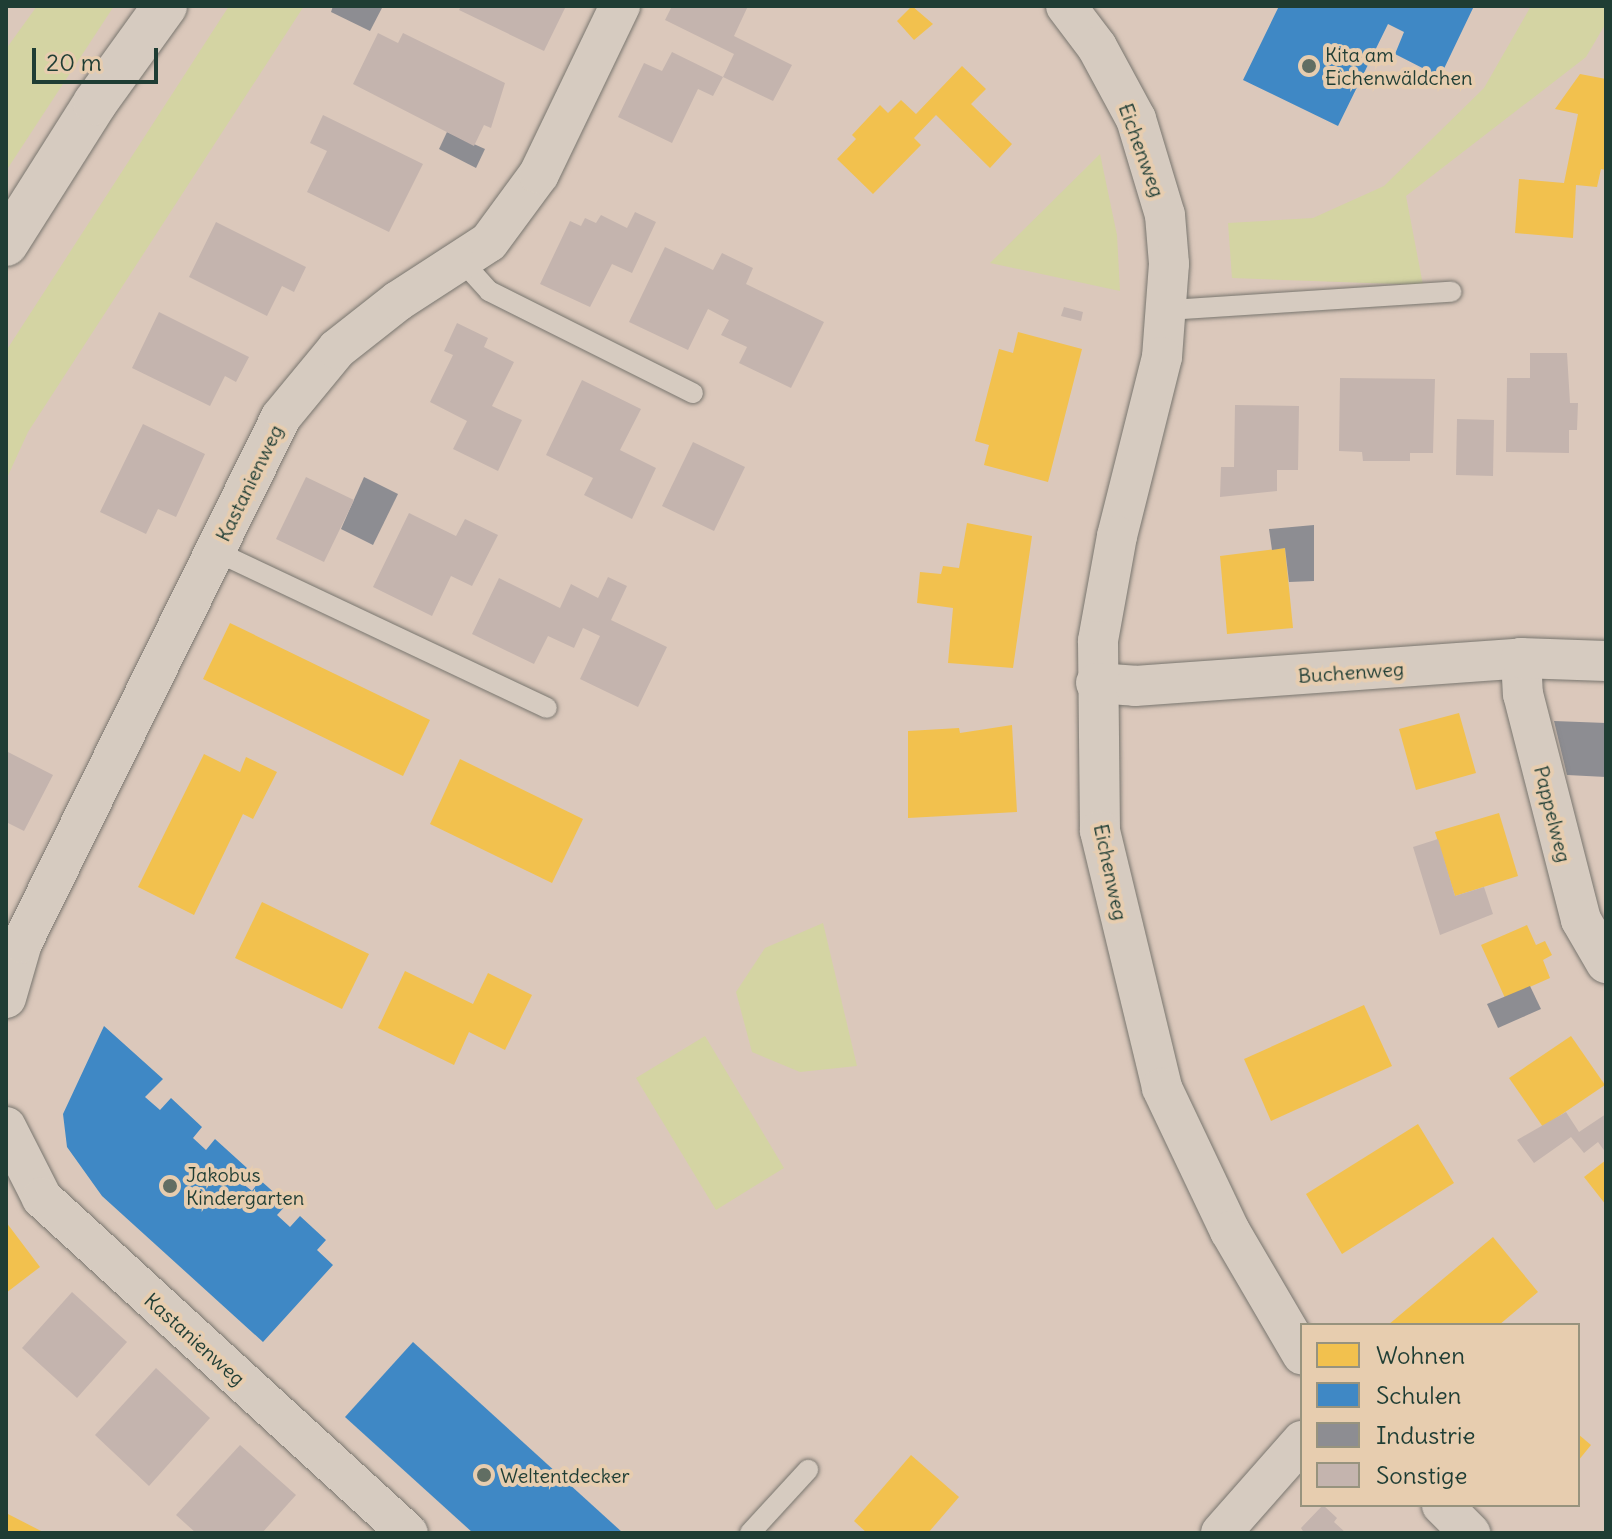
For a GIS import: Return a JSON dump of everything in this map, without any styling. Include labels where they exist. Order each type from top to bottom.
[{"type":"main road","points":[[6,244],[95,103],[165,6]]},
{"type":"street","name":"Kastanienweg","points":[[6,998],[22,943],[281,417],[337,349],[489,242],[539,174],[620,6]]},
{"type":"street","name":"Eichenweg","points":[[1066,6],[1097,47],[1136,119],[1165,215],[1169,310],[1162,357],[1117,536],[1096,683],[1100,831],[1162,1088],[1230,1231],[1300,1351]]},
{"type":"street","name":"Buchenweg","points":[[1096,683],[1135,686],[1521,658],[1606,661]]},
{"type":"street","name":"Pappelweg","points":[[1521,658],[1523,694],[1581,920],[1606,963]]},
{"type":"street","name":"Kastanienweg","points":[[6,1127],[42,1198],[408,1533]]},
{"type":"street","points":[[1221,1533],[1300,1443]]},
{"type":"street","points":[[1444,1507],[1470,1533]]},
{"type":"lane","points":[[461,260],[489,291],[693,393]]},
{"type":"lane","points":[[1169,310],[1451,292]]},
{"type":"lane","points":[[215,551],[547,708]]},
{"type":"lane","points":[[750,1533],[808,1470]]},
{"type":"green space","points":[[37,6],[114,6],[6,171],[6,49]]},
{"type":"green space","points":[[229,6],[304,6],[28,432],[6,480],[6,351]]},
{"type":"green space","points":[[1531,6],[1606,6],[1606,23],[1586,57],[1406,196],[1423,285],[1232,278],[1228,223],[1313,218],[1384,186],[1484,88]]},
{"type":"green space","points":[[1100,154],[1117,235],[1120,291],[990,263]]},
{"type":"green space","points":[[823,923],[857,1066],[800,1072],[752,1052],[736,992],[765,948]]},
{"type":"green space","points":[[705,1036],[784,1168],[716,1210],[636,1078]]},
{"type":"building: Wohnen","points":[[912,6],[933,24],[914,40],[897,21]]},
{"type":"building: Wohnen","points":[[962,66],[986,89],[971,104],[1012,144],[990,168],[936,115],[914,138],[921,145],[873,194],[837,159],[856,139],[852,135],[880,105],[888,113],[901,100],[916,114]]},
{"type":"building: Wohnen","points":[[1580,74],[1606,79],[1606,170],[1601,169],[1597,187],[1576,185],[1573,238],[1515,233],[1519,179],[1564,183],[1578,114],[1555,109]]},
{"type":"building: Wohnen","points":[[1018,332],[1082,349],[1048,482],[984,465],[989,445],[975,441],[999,349],[1013,353]]},
{"type":"building: Wohnen","points":[[967,523],[1032,536],[1013,668],[948,663],[953,608],[917,603],[920,572],[941,574],[943,566],[959,568]]},
{"type":"building: Wohnen","points":[[1285,548],[1293,628],[1227,634],[1220,556]]},
{"type":"building: Wohnen","points":[[230,623],[430,720],[403,776],[203,679]]},
{"type":"building: Wohnen","points":[[1459,713],[1476,773],[1416,790],[1399,729]]},
{"type":"building: Wohnen","points":[[1012,725],[1017,812],[908,818],[908,731],[959,728],[960,733]]},
{"type":"building: Wohnen","points":[[204,754],[240,772],[246,757],[277,772],[253,819],[243,814],[194,915],[138,887]]},
{"type":"building: Wohnen","points":[[460,759],[583,819],[552,883],[430,824]]},
{"type":"building: Wohnen","points":[[1499,813],[1518,876],[1455,896],[1435,832]]},
{"type":"building: Wohnen","points":[[262,902],[369,954],[342,1009],[235,958]]},
{"type":"building: Wohnen","points":[[1527,925],[1536,945],[1545,941],[1552,955],[1543,960],[1550,978],[1505,998],[1481,945]]},
{"type":"building: Wohnen","points":[[405,971],[473,1004],[488,973],[532,995],[505,1050],[469,1032],[454,1065],[378,1028]]},
{"type":"building: Wohnen","points":[[1364,1005],[1392,1066],[1271,1121],[1244,1059]]},
{"type":"building: Wohnen","points":[[1571,1036],[1605,1085],[1543,1127],[1509,1078]]},
{"type":"building: Wohnen","points":[[1418,1124],[1454,1183],[1342,1254],[1306,1194]]},
{"type":"building: Wohnen","points":[[1606,1160],[1606,1205],[1584,1177]]},
{"type":"building: Wohnen","points":[[6,1222],[40,1267],[6,1293]]},
{"type":"building: Wohnen","points":[[1493,1237],[1538,1292],[1501,1323],[1390,1323]]},
{"type":"building: Wohnen","points":[[1580,1436],[1591,1445],[1580,1459]]},
{"type":"building: Wohnen","points":[[911,1455],[959,1497],[928,1533],[867,1533],[854,1521]]},
{"type":"building: Wohnen","points":[[6,1513],[45,1533],[6,1533]]},
{"type":"building: Schulen","name":"Kita am Eichenwäldchen","points":[[1279,6],[1474,6],[1440,77],[1395,54],[1404,32],[1388,24],[1338,126],[1243,80]]},
{"type":"building: Schulen","name":"Jakobus Kindergarten","points":[[104,1026],[163,1079],[145,1097],[160,1110],[171,1098],[202,1127],[193,1138],[206,1150],[215,1139],[247,1168],[237,1179],[252,1191],[260,1180],[287,1204],[277,1215],[290,1227],[300,1216],[326,1240],[317,1250],[333,1265],[263,1342],[102,1196],[67,1147],[63,1114]]},
{"type":"building: Schulen","name":"Weltentdecker","points":[[413,1342],[623,1533],[473,1533],[345,1417]]},
{"type":"building: Industrie","points":[[333,6],[383,6],[370,31],[331,12]]},
{"type":"building: Industrie","points":[[447,132],[485,149],[476,168],[439,149]]},
{"type":"building: Industrie","points":[[364,477],[398,494],[373,545],[341,529]]},
{"type":"building: Industrie","points":[[1314,525],[1314,581],[1289,582],[1285,548],[1272,550],[1269,529]]},
{"type":"building: Industrie","points":[[1554,721],[1606,723],[1606,777],[1567,775]]},
{"type":"building: Industrie","points":[[1530,986],[1541,1009],[1498,1028],[1487,1004]]},
{"type":"building: Sonstige","points":[[461,6],[566,6],[544,51],[459,10]]},
{"type":"building: Sonstige","points":[[672,6],[748,6],[734,36],[792,65],[773,101],[723,77],[734,54],[665,20]]},
{"type":"building: Sonstige","points":[[378,33],[398,43],[403,33],[505,83],[491,128],[484,125],[474,146],[353,84]]},
{"type":"building: Sonstige","points":[[672,52],[723,77],[713,96],[698,89],[672,143],[618,117],[644,63],[662,71]]},
{"type":"building: Sonstige","points":[[323,115],[423,164],[389,232],[307,192],[327,151],[310,143]]},
{"type":"building: Sonstige","points":[[635,212],[656,222],[632,273],[612,264],[590,307],[540,284],[570,221],[581,226],[585,218],[596,223],[601,215],[627,228]]},
{"type":"building: Sonstige","points":[[216,222],[306,267],[294,292],[282,286],[267,316],[189,277]]},
{"type":"building: Sonstige","points":[[665,247],[713,270],[722,253],[753,268],[746,284],[824,322],[791,388],[739,363],[747,347],[721,335],[729,320],[708,309],[688,350],[629,322]]},
{"type":"building: Sonstige","points":[[1064,307],[1083,312],[1081,321],[1061,316]]},
{"type":"building: Sonstige","points":[[159,312],[249,357],[236,382],[225,376],[210,406],[132,368]]},
{"type":"building: Sonstige","points":[[457,323],[488,338],[484,347],[514,362],[492,406],[522,420],[498,471],[453,449],[467,421],[430,402],[453,355],[444,351]]},
{"type":"building: Sonstige","points":[[1530,353],[1567,353],[1570,403],[1578,403],[1577,430],[1569,430],[1569,453],[1506,452],[1507,378],[1530,378]]},
{"type":"building: Sonstige","points":[[1340,378],[1435,379],[1433,453],[1410,453],[1410,461],[1363,461],[1362,452],[1339,451]]},
{"type":"building: Sonstige","points":[[582,380],[641,409],[620,450],[656,468],[632,519],[584,495],[593,478],[546,455]]},
{"type":"building: Sonstige","points":[[1235,405],[1299,406],[1298,470],[1277,470],[1277,491],[1220,497],[1221,467],[1234,467]]},
{"type":"building: Sonstige","points":[[1457,419],[1494,420],[1493,476],[1456,475]]},
{"type":"building: Sonstige","points":[[143,424],[205,454],[176,517],[158,509],[146,534],[100,512]]},
{"type":"building: Sonstige","points":[[693,442],[745,467],[714,531],[662,506]]},
{"type":"building: Sonstige","points":[[306,477],[354,500],[324,562],[276,539]]},
{"type":"building: Sonstige","points":[[409,513],[456,536],[465,519],[498,535],[472,586],[451,576],[432,616],[373,587]]},
{"type":"building: Sonstige","points":[[608,577],[627,586],[611,620],[667,647],[638,707],[580,679],[600,636],[583,628],[574,648],[548,636],[534,664],[472,634],[499,578],[560,608],[571,584],[598,598]]},
{"type":"building: Sonstige","points":[[6,751],[53,775],[24,831],[6,822]]},
{"type":"building: Sonstige","points":[[1438,839],[1455,896],[1484,887],[1493,914],[1440,935],[1413,847]]},
{"type":"building: Sonstige","points":[[1566,1112],[1579,1132],[1606,1114],[1606,1153],[1598,1142],[1584,1153],[1571,1137],[1534,1163],[1517,1140]]},
{"type":"building: Sonstige","points":[[72,1292],[127,1342],[77,1398],[22,1348]]},
{"type":"building: Sonstige","points":[[156,1368],[210,1418],[149,1486],[95,1435]]},
{"type":"building: Sonstige","points":[[240,1445],[296,1495],[262,1533],[196,1533],[176,1515]]},
{"type":"building: Sonstige","points":[[1321,1507],[1325,1507],[1337,1518],[1334,1522],[1346,1533],[1304,1533],[1301,1528]]},
{"type":"place","name":"Kita am Eichenwäldchen","points":[[1309,66]]},
{"type":"place","name":"Jakobus Kindergarten","points":[[170,1186]]},
{"type":"place","name":"Weltentdecker","points":[[484,1475]]}]
